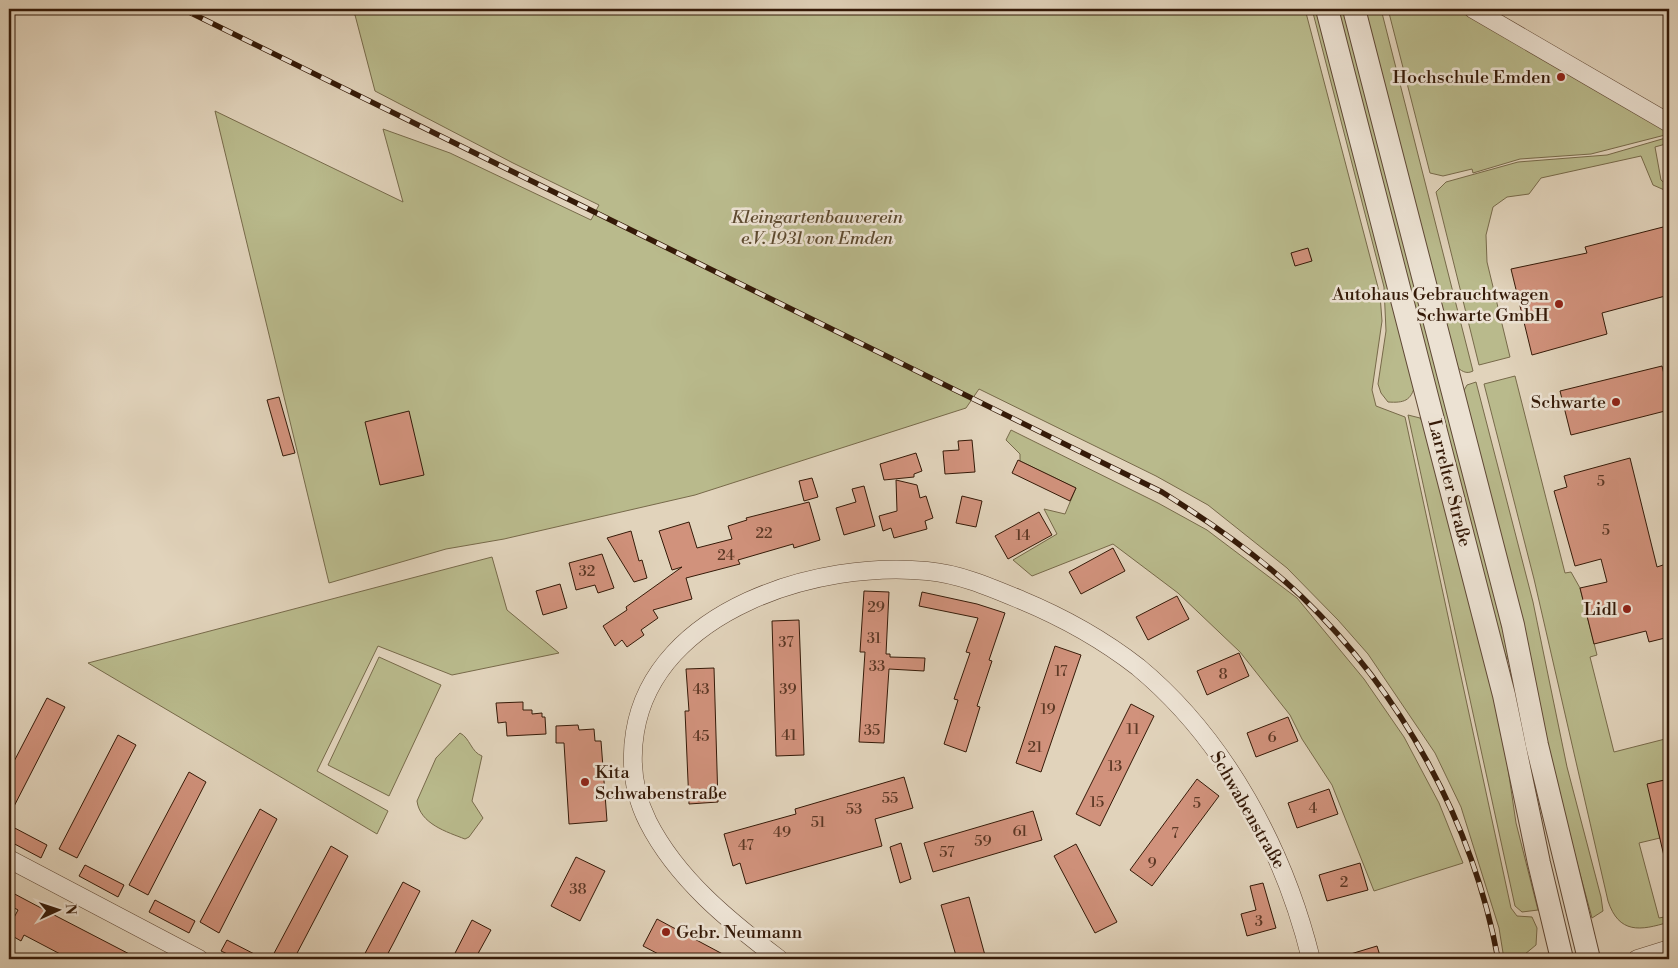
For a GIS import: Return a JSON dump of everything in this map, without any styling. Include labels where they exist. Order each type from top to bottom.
[{"type":"street","name":"Larrelter Straße","points":[[1327,9],[1504,695],[1539,863],[1562,959]]},
{"type":"street","name":"Larrelter Straße","points":[[1354,9],[1511,616],[1537,745],[1589,959]]},
{"type":"street","points":[[1473,9],[1669,123]]},
{"type":"street","name":"Schwabenstraße","points":[[779,959],[732,921],[695,886],[675,862],[648,822],[640,801],[633,765],[634,743],[640,710],[652,682],[670,658],[697,634],[734,609],[770,592],[818,577],[856,570],[894,568],[929,571],[964,578],[1016,598],[1082,630],[1140,669],[1186,714],[1230,773],[1284,873],[1298,910],[1311,959]]},
{"type":"street","points":[[9,859],[199,959]]},
{"type":"street","points":[[1637,959],[1669,949]]},
{"type":"green space","name":"Kleingartenbauverein e.V. 1931 von Emden","points":[[343,9],[1305,9],[1380,295],[1382,321],[1372,390],[1376,406],[1405,417],[1511,908],[1517,916],[1532,917],[1537,928],[1536,945],[1519,959],[1504,959],[1499,928],[1461,807],[1435,753],[1368,654],[1287,568],[1208,505],[1156,476],[979,389],[966,408],[695,495],[504,539],[446,549],[329,583],[215,111],[403,202],[383,129],[450,153],[591,220],[599,205],[513,163],[375,91],[355,15]]},
{"type":"green space","points":[[1312,9],[1318,9],[1415,385],[1409,398],[1403,401],[1388,402],[1381,393],[1378,384],[1386,331],[1384,287]]},
{"type":"green space","points":[[1337,9],[1347,9],[1510,659],[1507,659],[1501,644]]},
{"type":"green space","points":[[1363,9],[1381,9],[1473,371],[1471,372],[1465,372],[1458,368]]},
{"type":"green space","name":"Hochschule Emden","points":[[1388,9],[1473,9],[1669,123],[1669,134],[1591,154],[1520,159],[1473,173],[1472,169],[1443,176],[1430,173]]},
{"type":"green space","points":[[1669,137],[1669,143],[1655,147],[1661,180],[1669,187],[1669,192],[1653,185],[1641,156],[1541,178],[1529,194],[1507,197],[1493,207],[1486,235],[1487,262],[1510,357],[1479,365],[1436,192],[1446,182],[1518,162],[1607,155]]},
{"type":"green space","points":[[1515,376],[1565,573],[1571,572],[1580,588],[1597,655],[1590,657],[1614,752],[1669,738],[1669,779],[1648,784],[1660,838],[1639,843],[1659,918],[1669,916],[1669,922],[1659,925],[1640,928],[1624,925],[1613,912],[1608,901],[1534,579],[1484,384]]},
{"type":"green space","points":[[1476,382],[1533,602],[1567,767],[1601,897],[1603,911],[1592,918],[1552,771],[1462,394],[1467,385]]},
{"type":"green space","points":[[1408,415],[1420,418],[1426,427],[1502,728],[1516,823],[1538,910],[1522,912],[1515,906]]},
{"type":"green space","points":[[1011,430],[1158,503],[1207,530],[1297,598],[1364,679],[1404,737],[1439,803],[1463,863],[1374,891],[1332,785],[1302,739],[1290,715],[1240,652],[1178,593],[1113,544],[1032,576],[1013,560],[1057,534],[1044,509],[1065,514],[1076,488],[1020,461],[1020,454],[1006,440]]},
{"type":"green space","points":[[492,557],[507,610],[559,653],[452,675],[378,646],[317,771],[388,811],[377,834],[88,663]]},
{"type":"green space","points":[[379,657],[441,685],[389,796],[328,765]]},
{"type":"green space","points":[[460,733],[475,751],[482,756],[472,801],[483,818],[469,837],[465,839],[435,826],[423,816],[417,801],[436,758]]},
{"type":"building","points":[[1667,226],[1669,236],[1669,295],[1602,313],[1607,334],[1532,355],[1511,269],[1587,253],[1585,247]]},
{"type":"building","points":[[1308,248],[1312,261],[1295,266],[1291,253]]},
{"type":"building","name":"Schwarte","points":[[1662,366],[1669,394],[1669,410],[1571,435],[1560,391]]},
{"type":"building","points":[[279,397],[295,453],[283,456],[267,400]]},
{"type":"building","points":[[409,411],[424,475],[380,485],[365,422]]},
{"type":"building","points":[[972,440],[975,472],[945,474],[943,451],[959,450],[958,441]]},
{"type":"building","points":[[916,453],[922,471],[914,474],[914,477],[884,480],[880,464]]},
{"type":"building","points":[[1630,458],[1657,567],[1669,563],[1669,637],[1649,642],[1646,631],[1594,644],[1580,588],[1607,582],[1601,559],[1575,566],[1554,491],[1567,487],[1564,476]]},
{"type":"building","points":[[1018,460],[1076,488],[1070,501],[1012,473]]},
{"type":"building","points":[[812,478],[818,497],[804,501],[799,481]]},
{"type":"building","points":[[896,480],[917,485],[920,498],[926,496],[933,518],[925,521],[927,529],[894,538],[891,528],[883,531],[879,516],[897,511]]},
{"type":"building","points":[[864,486],[875,526],[844,535],[836,508],[856,502],[852,489]]},
{"type":"building","points":[[962,496],[982,501],[976,527],[956,523]]},
{"type":"building","points":[[809,502],[820,540],[794,548],[793,544],[738,560],[740,564],[686,578],[692,599],[653,610],[658,618],[641,630],[644,635],[627,647],[622,640],[615,646],[603,626],[627,610],[626,607],[682,567],[672,570],[659,531],[689,522],[697,548],[732,539],[728,526],[747,520],[746,518]]},
{"type":"building","points":[[1039,512],[1052,535],[1008,559],[995,536]]},
{"type":"building","points":[[631,531],[639,561],[642,560],[647,578],[634,582],[607,538]]},
{"type":"building","points":[[1113,548],[1125,571],[1081,594],[1069,572]]},
{"type":"building","points":[[602,554],[614,588],[598,593],[595,585],[576,590],[569,563]]},
{"type":"building","points":[[560,584],[567,608],[543,615],[536,591]]},
{"type":"building","points":[[864,591],[889,592],[886,654],[890,654],[890,657],[925,658],[924,671],[889,669],[884,743],[859,742],[865,652],[860,652]]},
{"type":"building","points":[[922,592],[977,604],[1005,613],[989,660],[992,661],[977,706],[980,707],[966,752],[944,744],[958,700],[954,699],[970,653],[966,652],[978,618],[919,606]]},
{"type":"building","points":[[1177,596],[1189,619],[1148,640],[1136,617]]},
{"type":"building","points":[[799,620],[804,755],[776,756],[772,621]]},
{"type":"building","points":[[1055,646],[1081,655],[1041,772],[1016,763]]},
{"type":"building","points":[[1239,653],[1249,676],[1207,695],[1197,671]]},
{"type":"building","points":[[714,668],[718,802],[689,804],[685,711],[689,711],[686,669]]},
{"type":"building","points":[[47,698],[65,707],[9,816],[9,771]]},
{"type":"building","points":[[523,702],[523,710],[532,710],[532,714],[542,713],[542,717],[545,717],[546,734],[507,736],[506,722],[498,723],[496,703]]},
{"type":"building","points":[[1131,704],[1154,716],[1100,826],[1076,814]]},
{"type":"building","points":[[1288,717],[1298,741],[1256,757],[1247,733]]},
{"type":"building","name":"Kita Schwabenstraße","points":[[578,725],[579,730],[594,729],[595,741],[601,741],[607,821],[569,824],[564,743],[556,743],[556,726]]},
{"type":"building","points":[[118,735],[136,745],[77,858],[59,849]]},
{"type":"building","points":[[189,772],[206,782],[148,895],[129,885]]},
{"type":"building","points":[[904,777],[913,808],[875,819],[882,846],[746,884],[740,863],[733,866],[724,834],[796,814],[795,809]]},
{"type":"building","points":[[1197,779],[1219,796],[1152,886],[1130,870]]},
{"type":"building","points":[[1669,779],[1669,856],[1664,856],[1647,784]]},
{"type":"building","points":[[1329,789],[1338,814],[1297,828],[1288,803]]},
{"type":"building","points":[[260,809],[277,819],[219,933],[200,922]]},
{"type":"building","points":[[1033,811],[1042,840],[933,872],[924,843]]},
{"type":"building","points":[[9,825],[47,845],[41,858],[9,841]]},
{"type":"building","points":[[901,843],[911,879],[900,883],[890,847]]},
{"type":"building","points":[[1076,844],[1117,922],[1095,933],[1054,856]]},
{"type":"building","points":[[331,846],[348,856],[294,959],[271,959]]},
{"type":"building","points":[[576,857],[605,871],[580,921],[551,906]]},
{"type":"building","points":[[1360,863],[1368,890],[1327,901],[1319,875]]},
{"type":"building","points":[[85,865],[124,885],[118,897],[79,876]]},
{"type":"building","points":[[403,882],[420,891],[385,959],[362,959]]},
{"type":"building","points":[[1263,883],[1276,928],[1247,936],[1241,914],[1256,910],[1250,886]]},
{"type":"building","points":[[9,891],[139,959],[62,959],[64,956],[24,935],[21,941],[9,934],[9,927],[18,910],[9,905]]},
{"type":"building","points":[[969,897],[986,959],[957,959],[941,905]]},
{"type":"building","points":[[155,900],[195,921],[189,933],[149,912]]},
{"type":"building","name":"Gebr. Neumann","points":[[657,919],[732,959],[668,959],[643,946]]},
{"type":"building","points":[[472,920],[491,930],[475,959],[452,959]]},
{"type":"building","points":[[227,940],[264,959],[238,959],[221,951]]},
{"type":"building","points":[[1377,946],[1381,959],[1345,959],[1344,956]]},
{"type":"railway","points":[[183,9],[1162,492],[1234,540],[1285,581],[1337,634],[1370,674],[1401,717],[1428,762],[1451,809],[1471,858],[1486,908],[1498,959]]},
{"type":"place","name":"Hochschule Emden","points":[[1561,77]]},
{"type":"place","name":"Autohaus Gebrauchtwagen Schwarte GmbH","points":[[1559,304]]},
{"type":"place","name":"Schwarte","points":[[1616,402]]},
{"type":"place","name":"Lidl","points":[[1627,609]]},
{"type":"place","name":"Kita Schwabenstraße","points":[[585,782]]},
{"type":"place","name":"Gebr. Neumann","points":[[666,932]]}]
